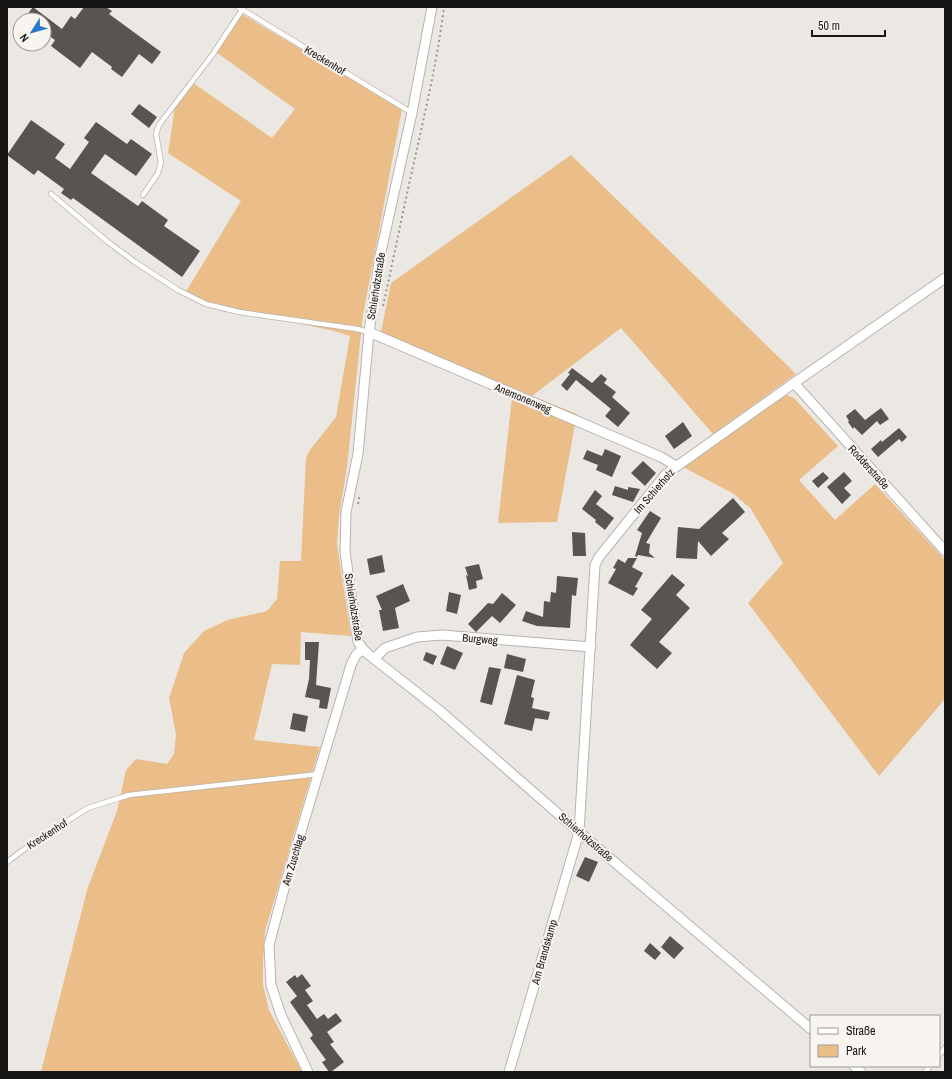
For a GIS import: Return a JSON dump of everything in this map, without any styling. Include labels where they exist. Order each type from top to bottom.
[{"type":"street","name":"Schierholzstraße","points":[[432,7],[412,113],[380,256],[369,332],[358,454],[346,518],[345,552],[358,642],[374,659],[439,710],[579,832],[810,1028]]},
{"type":"street","name":"Im Schierholz","points":[[579,832],[595,565],[599,557],[666,474],[945,278]]},
{"type":"street","name":"Anemonenweg","points":[[369,332],[660,457],[676,466]]},
{"type":"street","name":"Rodderstraße","points":[[794,383],[945,551]]},
{"type":"street","name":"Burgweg","points":[[374,659],[385,648],[417,637],[442,635],[591,647]]},
{"type":"street","name":"Am Zuschlag","points":[[308,1072],[281,1015],[271,985],[269,945],[285,885],[351,665],[356,655],[363,649]]},
{"type":"street","name":"Am Brandskamp","points":[[510,1072],[579,832]]},
{"type":"lane","name":"Kreckenhof","points":[[238,7],[412,113]]},
{"type":"lane","points":[[143,195],[158,173],[161,162],[156,134],[159,125],[213,54],[242,10]]},
{"type":"lane","points":[[51,194],[108,242],[135,262],[178,290],[206,304],[239,312],[369,332]]},
{"type":"lane","name":"Kreckenhof","points":[[7,862],[34,842],[88,808],[129,795],[319,774]]},
{"type":"path","points":[[382,312],[397,236],[431,86],[444,7]]},
{"type":"path","points":[[358,506],[360,493]]},
{"type":"green space","points":[[242,14],[402,109],[363,315],[347,467],[339,516],[337,544],[351,636],[301,632],[300,665],[272,664],[254,740],[320,747],[265,931],[263,964],[263,985],[269,1010],[302,1072],[41,1072],[87,890],[117,811],[126,770],[136,759],[167,764],[174,754],[176,734],[169,698],[184,653],[204,631],[228,620],[267,611],[277,599],[280,561],[301,561],[306,458],[310,450],[336,417],[350,336],[334,331],[206,303],[184,295],[241,201],[168,153],[175,107],[193,83],[272,138],[295,109],[216,52]]},
{"type":"green space","points":[[571,155],[796,374],[713,434],[621,328],[532,396],[577,414],[557,522],[498,523],[513,389],[381,332],[391,283]]},
{"type":"green space","points":[[786,395],[794,398],[838,446],[799,480],[835,520],[875,484],[945,560],[945,699],[879,776],[748,603],[783,563],[751,509],[734,494],[683,467]]},
{"type":"building","points":[[33,7],[40,12],[29,12]]},
{"type":"building","points":[[84,7],[106,7],[112,11],[109,14],[161,52],[152,64],[139,54],[122,77],[111,69],[112,67],[92,52],[80,68],[52,47],[55,40],[52,38],[52,21],[62,29],[71,16],[75,19]]},
{"type":"building","points":[[139,104],[157,117],[149,128],[131,114]]},
{"type":"building","points":[[31,120],[65,144],[55,158],[70,169],[89,142],[84,138],[96,122],[127,144],[131,139],[152,154],[136,176],[105,154],[91,173],[138,206],[142,201],[168,220],[164,226],[200,251],[182,277],[73,198],[71,200],[61,193],[64,189],[38,170],[34,175],[7,155]]},
{"type":"building","points":[[572,368],[592,383],[601,374],[607,379],[604,383],[616,392],[612,397],[630,413],[618,427],[605,416],[611,409],[576,380],[567,391],[561,385],[570,374],[568,373]]},
{"type":"building","points":[[881,408],[889,419],[880,425],[877,421],[862,435],[854,427],[853,429],[846,416],[855,409],[865,420]]},
{"type":"building","points":[[683,422],[692,436],[674,449],[665,436]]},
{"type":"building","points":[[899,428],[907,437],[902,442],[899,439],[878,457],[871,449]]},
{"type":"building","points":[[605,449],[621,456],[612,477],[596,470],[598,465],[583,459],[587,450],[602,456]]},
{"type":"building","points":[[643,461],[656,473],[645,486],[631,473]]},
{"type":"building","points":[[823,472],[829,478],[818,488],[812,481]]},
{"type":"building","points":[[844,472],[852,481],[844,488],[851,495],[842,504],[827,487]]},
{"type":"building","points":[[615,486],[628,490],[628,487],[640,489],[633,502],[612,495]]},
{"type":"building","points":[[595,490],[602,496],[596,504],[614,518],[605,530],[595,522],[596,520],[582,509]]},
{"type":"building","points":[[733,498],[745,512],[722,533],[729,539],[711,556],[698,541],[697,559],[676,558],[678,527],[699,529]]},
{"type":"building","points":[[650,511],[661,518],[646,543],[650,544],[649,553],[655,558],[638,555],[637,557],[635,556],[642,533],[637,530]]},
{"type":"building","points":[[572,532],[585,533],[586,556],[573,556]]},
{"type":"building","points":[[382,555],[385,572],[370,575],[367,559]]},
{"type":"building","points":[[628,558],[637,558],[632,567],[643,573],[635,587],[638,588],[633,596],[608,583],[616,569],[613,568],[618,559],[625,563]]},
{"type":"building","points":[[479,564],[483,579],[476,581],[477,588],[469,590],[466,575],[468,576],[465,567]]},
{"type":"building","points":[[672,574],[685,585],[676,595],[690,608],[659,642],[672,653],[657,669],[630,645],[652,619],[641,610]]},
{"type":"building","points":[[557,576],[578,578],[576,596],[572,595],[570,628],[537,626],[522,621],[526,611],[543,617],[544,601],[550,602],[551,592],[556,593]]},
{"type":"building","points":[[403,584],[410,601],[395,608],[399,628],[383,631],[379,610],[382,610],[376,596]]},
{"type":"building","points":[[449,592],[461,595],[457,614],[446,611]]},
{"type":"building","points":[[502,593],[516,605],[500,623],[492,616],[476,632],[468,624],[488,603],[493,604]]},
{"type":"building","points":[[305,642],[319,642],[316,685],[331,688],[327,709],[319,708],[320,700],[305,697],[309,679],[310,660],[305,660]]},
{"type":"building","points":[[447,646],[463,653],[455,670],[440,664]]},
{"type":"building","points":[[426,652],[437,656],[433,665],[423,660]]},
{"type":"building","points":[[507,654],[526,659],[523,672],[504,668]]},
{"type":"building","points":[[489,667],[501,669],[492,705],[480,702]]},
{"type":"building","points":[[517,675],[535,680],[531,697],[534,698],[532,708],[550,712],[548,720],[535,718],[532,731],[504,724]]},
{"type":"building","points":[[293,713],[308,716],[305,732],[290,729]]},
{"type":"building","points":[[585,857],[598,862],[589,882],[576,876]]},
{"type":"building","points":[[670,936],[684,948],[674,959],[661,947]]},
{"type":"building","points":[[650,943],[661,953],[655,960],[644,951]]},
{"type":"building","points":[[302,974],[311,986],[305,990],[313,1001],[307,1005],[317,1019],[324,1014],[328,1019],[336,1013],[342,1021],[327,1032],[334,1042],[330,1044],[344,1062],[331,1072],[329,1072],[322,1062],[326,1060],[310,1038],[313,1035],[290,1002],[297,996],[286,982],[295,975],[297,978]]}]
